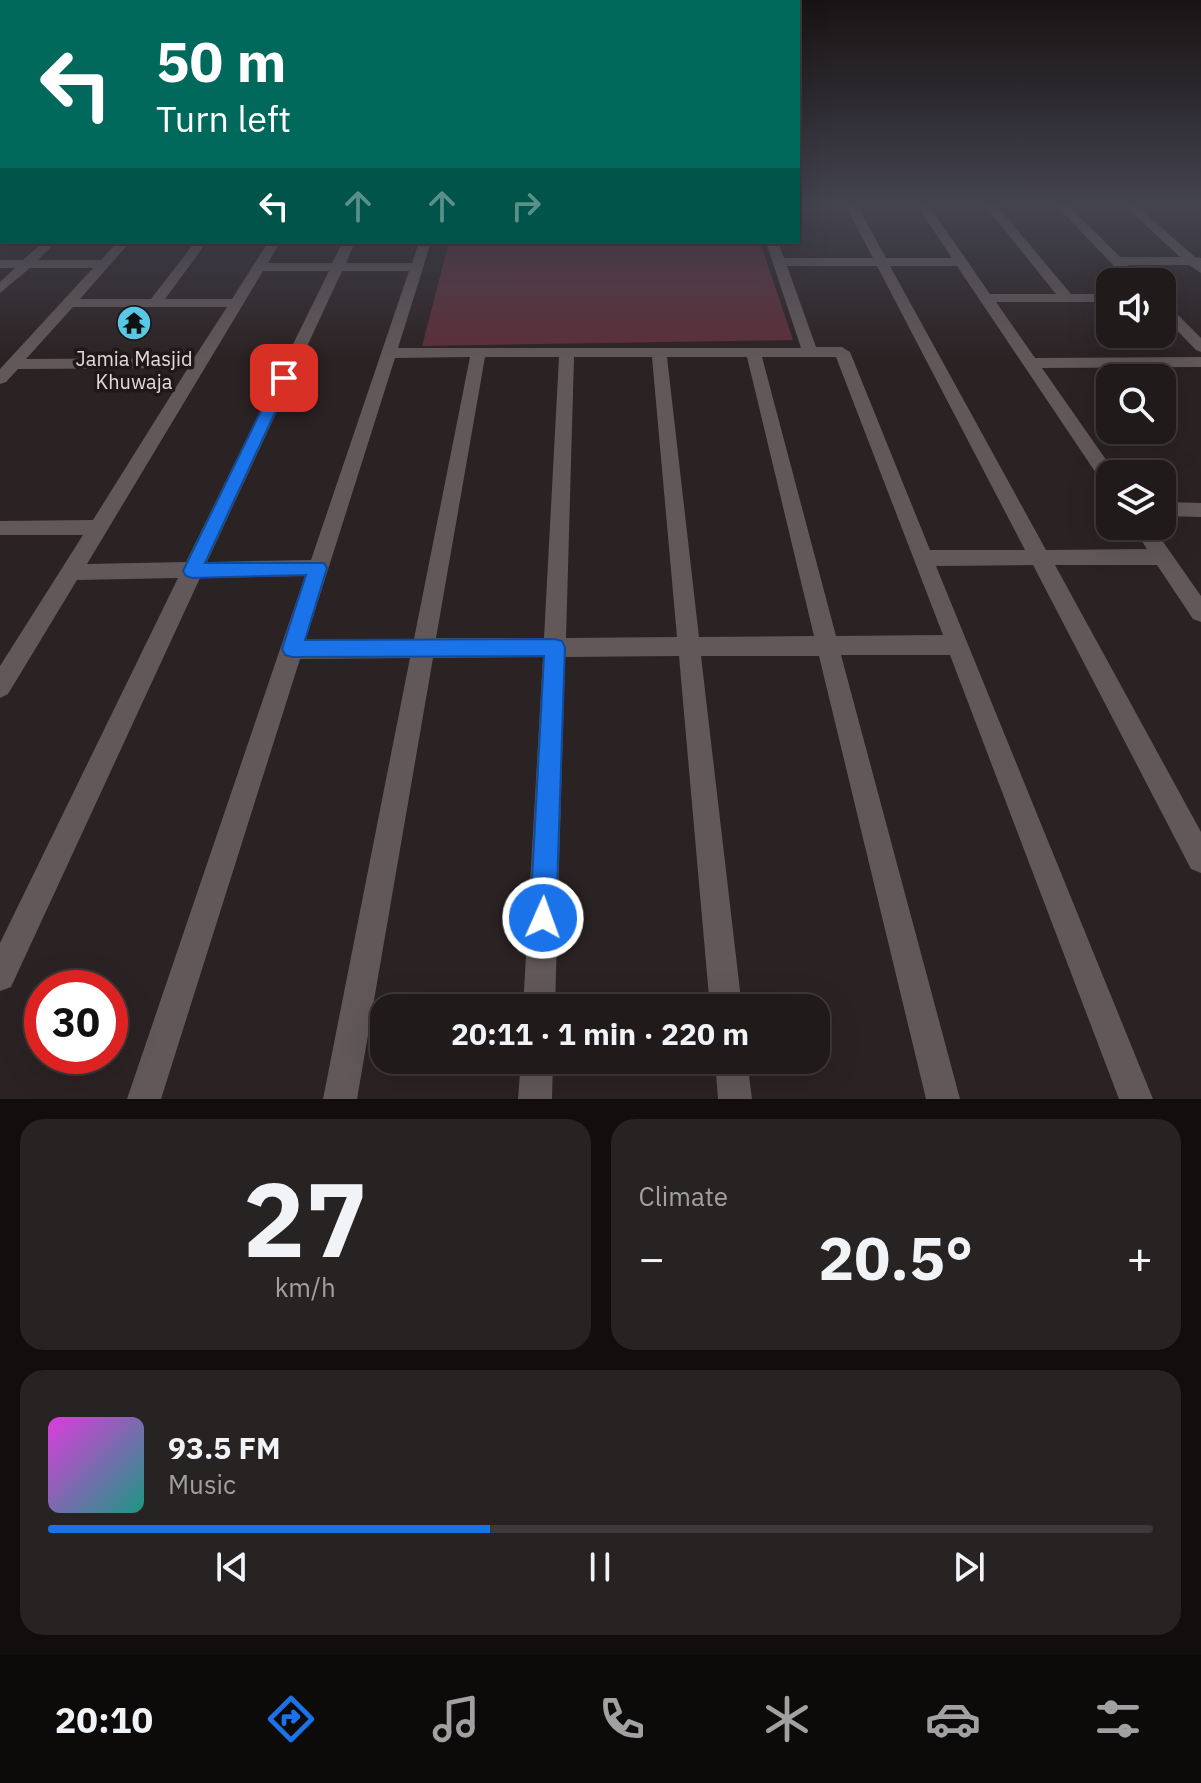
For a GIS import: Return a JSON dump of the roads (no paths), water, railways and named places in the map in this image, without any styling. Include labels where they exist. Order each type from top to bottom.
[{"type":"street","points":[[0,289],[32,258]]},
{"type":"street","points":[[0,379],[109,258]]},
{"type":"street","points":[[155,303],[189,258]]},
{"type":"street","points":[[0,687],[264,258]]},
{"type":"street","points":[[0,976],[341,258]]},
{"type":"street","points":[[144,1099],[420,258]]},
{"type":"street","points":[[778,258],[810,352]]},
{"type":"street","points":[[880,258],[1201,859]]},
{"type":"street","points":[[959,258],[1096,460]]},
{"type":"street","points":[[1034,258],[1067,298]]},
{"type":"street","points":[[1114,258],[1124,268]]},
{"type":"street","points":[[1117,261],[1198,263]]},
{"type":"street","points":[[779,262],[961,262]]},
{"type":"street","points":[[0,264],[104,264]]},
{"type":"street","points":[[259,267],[417,267]]},
{"type":"street","points":[[986,298],[1096,298]]},
{"type":"street","points":[[69,303],[237,303]]},
{"type":"street","points":[[1176,321],[1201,347]]},
{"type":"street","points":[[540,994],[567,352]]},
{"type":"street","points":[[659,352],[725,994]]},
{"type":"street","points":[[753,352],[943,1099]]},
{"type":"street","points":[[388,353],[842,352],[1136,1099]]},
{"type":"street","points":[[340,1099],[478,353]]},
{"type":"street","points":[[1030,363],[1201,362]]},
{"type":"street","points":[[14,364],[200,363]]},
{"type":"street","points":[[1176,509],[1201,510]]},
{"type":"street","points":[[0,528],[98,527]]},
{"type":"street","points":[[1151,540],[1201,613]]},
{"type":"street","points":[[923,558],[1163,557]]},
{"type":"street","points":[[71,572],[318,568]]},
{"type":"street","points":[[292,649],[957,645]]},
{"type":"street","points":[[535,1099],[536,1074]]},
{"type":"street","points":[[732,1074],[735,1099]]},
{"type":"place","name":"Jamia Masjid Khuwaja","points":[[134,323]]}]
